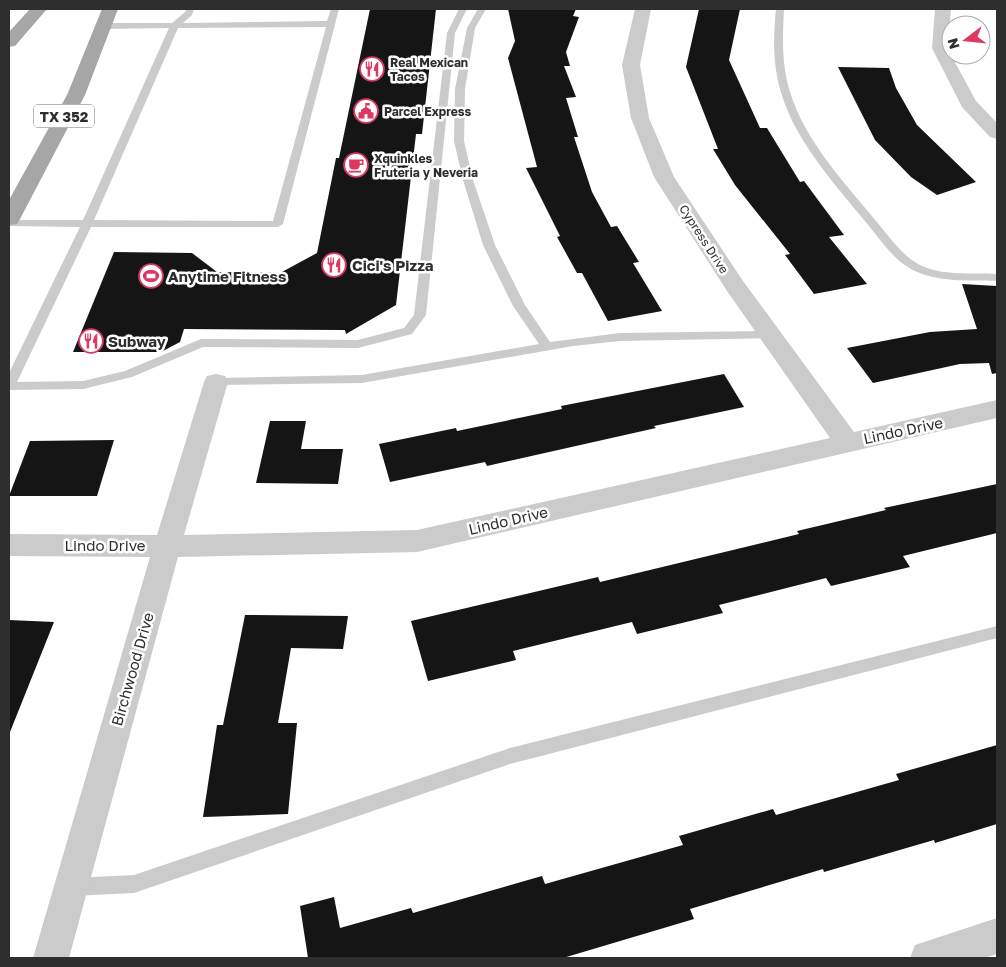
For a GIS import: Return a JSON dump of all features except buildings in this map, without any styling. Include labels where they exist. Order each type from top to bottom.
[{"type":"main road","points":[[9,42],[39,9]]},
{"type":"main road","name":"TX 352","points":[[9,219],[76,95],[106,17]]},
{"type":"street","name":"Cypress Drive","points":[[643,9],[631,65],[640,118],[664,177],[734,286],[847,442]]},
{"type":"street","points":[[943,9],[940,48],[968,103],[997,133]]},
{"type":"street","name":"Birchwood Drive","points":[[52,958],[167,546],[216,382]]},
{"type":"street","name":"Lindo Drive","points":[[9,545],[167,546],[417,541],[997,409]]},
{"type":"street","points":[[928,958],[997,936]]},
{"type":"lane","points":[[190,9],[189,13],[176,25],[87,223],[9,386],[83,385],[128,374],[201,343],[358,344],[408,330],[420,315],[452,34],[463,9]]},
{"type":"lane","points":[[9,223],[278,224],[335,9]]},
{"type":"lane","points":[[482,9],[471,28],[460,89],[459,141],[468,180],[489,246],[518,306],[547,346]]},
{"type":"lane","points":[[780,9],[776,32],[780,72],[792,114],[827,168],[901,256],[921,270],[941,274],[997,278]]},
{"type":"lane","points":[[106,17],[176,25],[331,24]]},
{"type":"lane","points":[[216,382],[362,379],[547,346],[620,337],[770,335]]},
{"type":"lane","points":[[71,887],[134,884],[510,756],[997,632]]},
{"type":"place","name":"Real Mexican Tacos","points":[[372,69]]},
{"type":"place","name":"Parcel Express","points":[[366,111]]},
{"type":"place","name":"Xquinkles Fruteria y Neveria","points":[[356,165]]},
{"type":"place","name":"Cici's Pizza","points":[[334,265]]},
{"type":"place","name":"Anytime Fitness","points":[[151,276]]},
{"type":"place","name":"Subway","points":[[91,341]]}]
